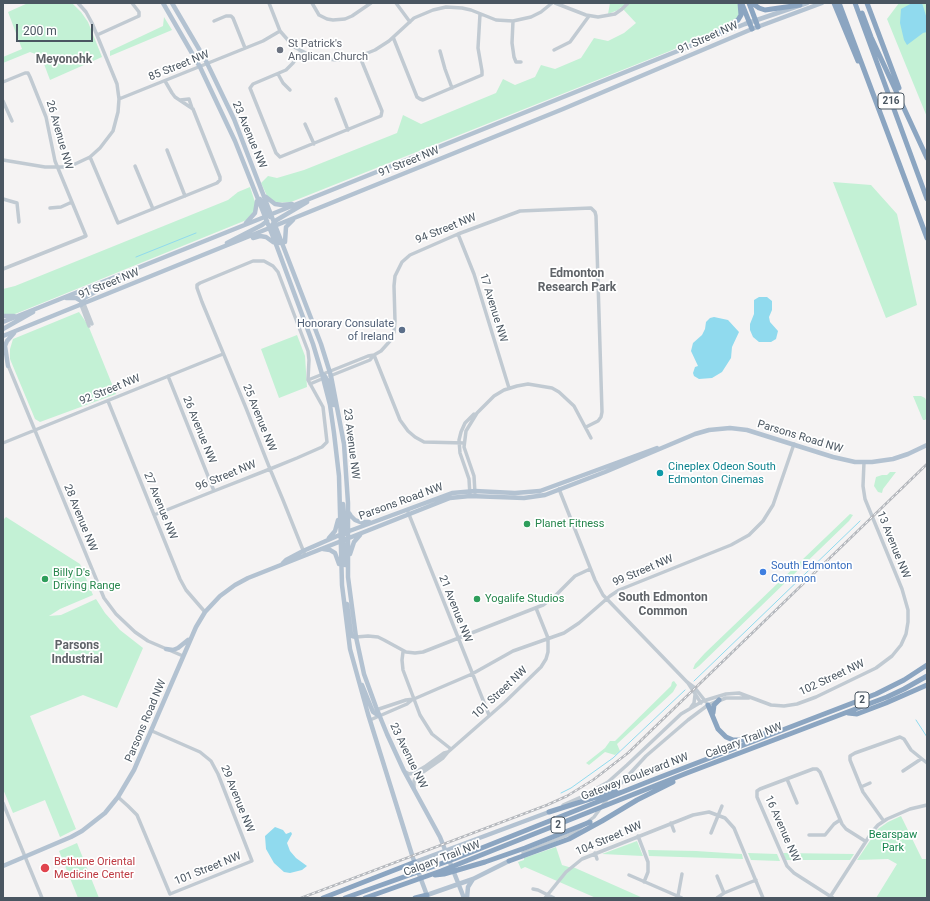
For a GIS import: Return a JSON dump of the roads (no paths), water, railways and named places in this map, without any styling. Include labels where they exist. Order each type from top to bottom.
[{"type":"highway","points":[[741,3],[752,29]]},
{"type":"highway","points":[[704,41],[738,20],[741,15],[741,3]]},
{"type":"highway","points":[[750,3],[765,10],[800,5]]},
{"type":"highway","points":[[750,3],[758,27]]},
{"type":"highway","points":[[834,3],[855,56],[868,80]]},
{"type":"highway","name":"216","points":[[839,3],[927,238]]},
{"type":"highway","points":[[856,3],[927,158]]},
{"type":"highway","name":"216","points":[[856,3],[927,199]]},
{"type":"highway","points":[[867,3],[906,110]]},
{"type":"highway","name":"Gateway Boulevard NW","points":[[345,898],[450,861],[650,781],[881,692],[904,680],[927,665]]},
{"type":"highway","name":"Calgary Trail NW","points":[[365,898],[428,876],[687,773],[887,697],[927,676]]},
{"type":"highway","points":[[845,713],[857,714],[907,695],[927,685]]},
{"type":"highway","points":[[713,714],[713,707],[719,700]]},
{"type":"highway","points":[[704,704],[713,714],[722,734],[733,740],[743,740],[793,726]]},
{"type":"highway","points":[[508,862],[569,839],[687,773]]},
{"type":"highway","points":[[550,812],[650,781]]},
{"type":"highway","points":[[428,876],[444,874],[485,862],[590,822]]},
{"type":"highway","points":[[323,898],[414,860]]},
{"type":"highway","points":[[415,898],[427,896]]},
{"type":"main road","name":"23 Avenue NW","points":[[162,3],[200,67],[227,122],[257,199],[286,250],[318,336],[341,425],[346,465],[348,509],[344,536],[342,587],[347,628],[353,662],[372,712]]},
{"type":"main road","name":"23 Avenue NW","points":[[172,3],[207,64],[234,119],[264,194],[277,247],[313,344],[327,375],[339,476]]},
{"type":"main road","name":"91 Street NW","points":[[3,336],[238,241],[296,204],[756,20],[807,3]]},
{"type":"main road","name":"91 Street NW","points":[[3,322],[243,226],[300,216],[663,68],[752,29],[822,3]]},
{"type":"main road","points":[[245,169],[295,273]]},
{"type":"main road","points":[[212,252],[326,192]]},
{"type":"main road","points":[[264,194],[271,202],[275,204],[296,204]]},
{"type":"main road","points":[[243,226],[256,213],[257,199]]},
{"type":"main road","points":[[286,250],[284,239],[286,227],[291,221],[300,216]]},
{"type":"main road","points":[[238,241],[260,236],[269,238],[277,247]]},
{"type":"main road","points":[[53,302],[70,297],[82,303],[139,268]]},
{"type":"main road","points":[[3,329],[41,307]]},
{"type":"main road","points":[[3,316],[25,313]]},
{"type":"main road","points":[[8,366],[5,344],[8,339],[19,330]]},
{"type":"main road","points":[[3,359],[8,366]]},
{"type":"main road","name":"Parsons Road NW","points":[[3,866],[57,844],[82,831],[105,813],[118,797],[134,770],[152,731],[191,636],[205,612],[220,596],[235,585],[283,563],[286,560],[314,552],[374,521],[392,515],[407,512],[450,498],[473,493],[526,493],[558,488],[709,430],[730,428],[747,430],[846,461],[881,461],[902,456],[927,445]]},
{"type":"main road","points":[[339,476],[342,492],[345,565],[348,577]]},
{"type":"main road","points":[[315,546],[329,538],[337,528],[339,515],[339,476]]},
{"type":"main road","points":[[348,509],[350,516],[355,520],[362,522],[374,521]]},
{"type":"main road","name":"Parsons Road NW","points":[[305,554],[315,546],[374,528],[407,512]]},
{"type":"main road","points":[[305,554],[384,520],[392,515]]},
{"type":"main road","points":[[348,568],[351,549],[354,542],[361,534],[374,528]]},
{"type":"main road","name":"23 Avenue NW","points":[[344,536],[356,637],[372,712],[370,720],[414,860],[427,896]]},
{"type":"main road","points":[[314,552],[326,549],[335,553],[339,562],[351,634],[352,636],[356,637]]},
{"type":"main road","points":[[166,649],[178,648],[191,636]]},
{"type":"main road","points":[[372,712],[379,716]]},
{"type":"main road","name":"23 Avenue NW","points":[[379,716],[404,771],[440,837],[464,898]]},
{"type":"main road","points":[[414,860],[550,812]]},
{"type":"main road","points":[[427,896],[473,880],[508,862]]},
{"type":"main road","points":[[467,898],[468,888],[473,880]]},
{"type":"street","points":[[3,160],[30,165],[58,167],[73,165],[90,156],[107,140],[116,122],[119,99],[116,84],[89,17],[78,3]]},
{"type":"street","points":[[97,35],[140,16],[139,12],[132,3]]},
{"type":"street","points":[[269,3],[280,31],[291,44],[301,52],[314,57],[330,60],[347,60],[360,57],[375,50],[419,15],[428,11],[446,7],[462,8],[496,20],[513,21],[526,19],[537,15],[554,3],[589,16],[598,17],[620,11],[628,3]]},
{"type":"street","points":[[312,3],[319,15],[330,20],[349,18],[371,3]]},
{"type":"street","points":[[396,3],[410,22]]},
{"type":"street","points":[[393,37],[416,96],[420,99],[425,99],[482,75],[478,48],[480,14]]},
{"type":"street","points":[[214,21],[228,15],[231,16],[245,48]]},
{"type":"street","points":[[554,50],[570,42],[589,16]]},
{"type":"street","points":[[513,21],[512,42],[514,57],[516,62],[521,62]]},
{"type":"street","name":"85 Street NW","points":[[119,99],[263,41],[280,31]]},
{"type":"street","points":[[440,51],[452,88]]},
{"type":"street","points":[[301,52],[291,65],[278,74],[253,84],[250,87],[250,91],[273,146],[279,156],[284,156],[379,118],[382,115],[382,111],[360,57]]},
{"type":"street","name":"26 Avenue NW","points":[[3,82],[28,73],[44,109],[55,161],[86,236],[3,269]]},
{"type":"street","points":[[278,74],[283,83],[290,90]]},
{"type":"street","points":[[90,156],[118,223],[217,183],[220,180],[220,177],[193,109],[172,93],[165,81]]},
{"type":"street","points":[[336,100],[348,130]]},
{"type":"street","points":[[3,101],[12,121]]},
{"type":"street","points":[[306,124],[314,144]]},
{"type":"street","points":[[166,150],[185,196]]},
{"type":"street","points":[[135,166],[152,209]]},
{"type":"street","points":[[3,199],[17,203],[19,222]]},
{"type":"street","points":[[50,208],[61,207],[72,202]]},
{"type":"street","name":"94 Street NW","points":[[309,382],[370,360],[374,355],[386,347],[394,332],[394,281],[397,270],[402,262],[410,255],[458,234],[507,215],[526,210],[591,208],[595,212],[602,412],[598,421],[586,427]]},
{"type":"street","name":"17 Avenue NW","points":[[458,234],[474,274],[509,388]]},
{"type":"street","name":"25 Avenue NW","points":[[305,554],[197,287],[200,283],[253,261],[264,261],[271,264],[276,269],[304,339],[309,355],[309,382]]},
{"type":"street","points":[[82,303],[91,325]]},
{"type":"street","name":"28 Avenue NW","points":[[3,353],[104,598],[116,614],[148,641],[183,656]]},
{"type":"street","name":"92 Street NW","points":[[3,443],[223,354]]},
{"type":"street","points":[[374,355],[400,420],[408,431],[424,442],[462,443]]},
{"type":"street","name":"26 Avenue NW","points":[[168,376],[214,491]]},
{"type":"street","name":"23 Avenue NW","points":[[309,382],[323,408],[327,438],[326,444]]},
{"type":"street","points":[[473,493],[474,476],[462,443],[466,431],[477,413],[494,396],[509,388],[528,384],[552,388],[559,392],[574,406],[591,438]]},
{"type":"street","name":"27 Avenue NW","points":[[108,401],[180,579],[186,590],[205,612]]},
{"type":"street","name":"96 Street NW","points":[[154,515],[322,447],[326,444]]},
{"type":"street","name":"99 Street NW","points":[[370,720],[472,674],[513,651],[564,632],[579,623],[606,599],[619,590],[731,545],[748,535],[763,521],[773,505],[794,444]]},
{"type":"street","name":"13 Avenue NW","points":[[864,462],[863,486],[865,499],[906,603],[908,622],[906,634]]},
{"type":"street","points":[[558,488],[590,569],[606,599],[687,682],[695,688],[704,704]]},
{"type":"street","name":"21 Avenue NW","points":[[407,512],[489,716]]},
{"type":"street","points":[[356,637],[368,636],[380,638],[403,652],[423,652],[536,608],[552,599],[575,576],[590,569]]},
{"type":"street","points":[[536,608],[548,638]]},
{"type":"street","points":[[451,623],[458,634],[463,635],[472,633]]},
{"type":"street","name":"102 Street NW","points":[[704,704],[720,695],[730,693],[744,694],[751,698],[777,706],[790,706],[803,702],[882,665],[897,651],[906,634]]},
{"type":"street","name":"101 Street NW","points":[[415,790],[415,778],[437,763],[541,667],[548,652],[548,638]]},
{"type":"street","points":[[403,652],[403,670],[422,719],[430,731],[450,750]]},
{"type":"street","points":[[687,682],[695,695],[704,704]]},
{"type":"street","points":[[550,812],[608,782],[694,703],[695,695]]},
{"type":"street","name":"102 Street NW","points":[[704,704],[729,698],[751,698]]},
{"type":"street","name":"99 Street NW","points":[[372,712],[406,700],[414,699]]},
{"type":"street","points":[[688,709],[704,704]]},
{"type":"street","points":[[508,862],[519,855],[575,832],[590,822],[619,785],[646,756],[704,704]]},
{"type":"street","name":"29 Avenue NW","points":[[152,731],[200,752],[211,761],[218,774],[252,861]]},
{"type":"street","points":[[883,820],[866,797],[850,760],[850,756],[897,737],[902,737],[910,750],[927,763]]},
{"type":"street","name":"101 Street NW","points":[[404,771],[409,774],[414,773],[450,750]]},
{"type":"street","points":[[903,771],[921,759]]},
{"type":"street","points":[[797,803],[787,779],[813,769],[817,769],[820,772],[840,820],[846,829],[866,842]]},
{"type":"street","name":"16 Avenue NW","points":[[787,779],[760,789],[757,791],[758,797],[787,866],[794,873],[831,898]]},
{"type":"street","points":[[861,787],[870,783]]},
{"type":"street","name":"101 Street NW","points":[[118,797],[137,815],[170,894],[252,861]]},
{"type":"street","points":[[3,803],[42,898]]},
{"type":"street","points":[[831,898],[875,828],[883,820],[913,808],[927,805]]},
{"type":"street","points":[[711,833],[722,806]]},
{"type":"street","name":"104 Street NW","points":[[546,896],[571,866],[580,860],[701,812],[712,812],[718,815]]},
{"type":"street","points":[[718,815],[727,820],[734,828],[763,898]]},
{"type":"street","points":[[810,836],[825,835],[834,824],[840,820]]},
{"type":"street","points":[[671,823],[674,831]]},
{"type":"street","points":[[638,836],[648,862],[648,872],[644,882]]},
{"type":"street","points":[[595,853],[597,859]]},
{"type":"street","points":[[630,875],[680,897],[682,874]]},
{"type":"street","points":[[717,876],[724,893]]},
{"type":"street","points":[[717,898],[724,893],[756,880]]},
{"type":"street","points":[[533,890],[538,890],[546,896],[554,898]]},
{"type":"water","points":[[912,3],[922,3],[927,19],[927,32],[923,33],[907,45],[904,40],[900,23],[901,9]]},
{"type":"water","points":[[759,297],[767,297],[772,301],[772,310],[769,317],[770,322],[778,331],[776,339],[771,342],[759,342],[753,337],[750,330],[750,324],[754,314],[754,300]]},
{"type":"water","points":[[714,317],[728,320],[739,332],[732,347],[731,358],[722,372],[712,378],[699,379],[694,376],[693,373],[695,367],[698,366],[691,351],[693,343],[702,335],[706,322],[710,318]]},
{"type":"water","points":[[275,827],[283,830],[286,834],[291,832],[292,834],[287,843],[290,851],[296,858],[307,866],[302,870],[290,873],[284,872],[274,863],[266,849],[265,836]]},
{"type":"waterway","points":[[136,257],[196,233]]},
{"type":"waterway","points":[[694,681],[860,521]]},
{"type":"waterway","points":[[561,793],[571,788],[613,758],[685,690]]},
{"type":"waterway","points":[[916,720],[927,737]]},
{"type":"railway","points":[[301,898],[547,805],[567,796],[593,780],[628,753],[927,464]]},
{"type":"place","name":"St Patrick's Anglican Church","points":[[280,50]]},
{"type":"place","name":"Honorary Consulate of Ireland","points":[[402,330]]},
{"type":"place","name":"Cineplex Odeon South Edmonton Cinemas","points":[[660,473]]},
{"type":"place","name":"Planet Fitness","points":[[527,524]]},
{"type":"place","name":"South Edmonton Common","points":[[763,572]]},
{"type":"place","name":"Billy D's Driving Range","points":[[45,579]]},
{"type":"place","name":"Yogalife Studios","points":[[477,599]]},
{"type":"place","name":"Bethune Oriental Medicine Center","points":[[45,868]]},
{"type":"district","name":"Meyonohk","points":[[64,60]]},
{"type":"district","name":"Edmonton Research Park","points":[[577,281]]},
{"type":"district","name":"South Edmonton Common","points":[[663,605]]},
{"type":"district","name":"Parsons Industrial","points":[[77,653]]},
{"type":"park label","name":"Bearspaw Park","points":[[893,841]]}]
